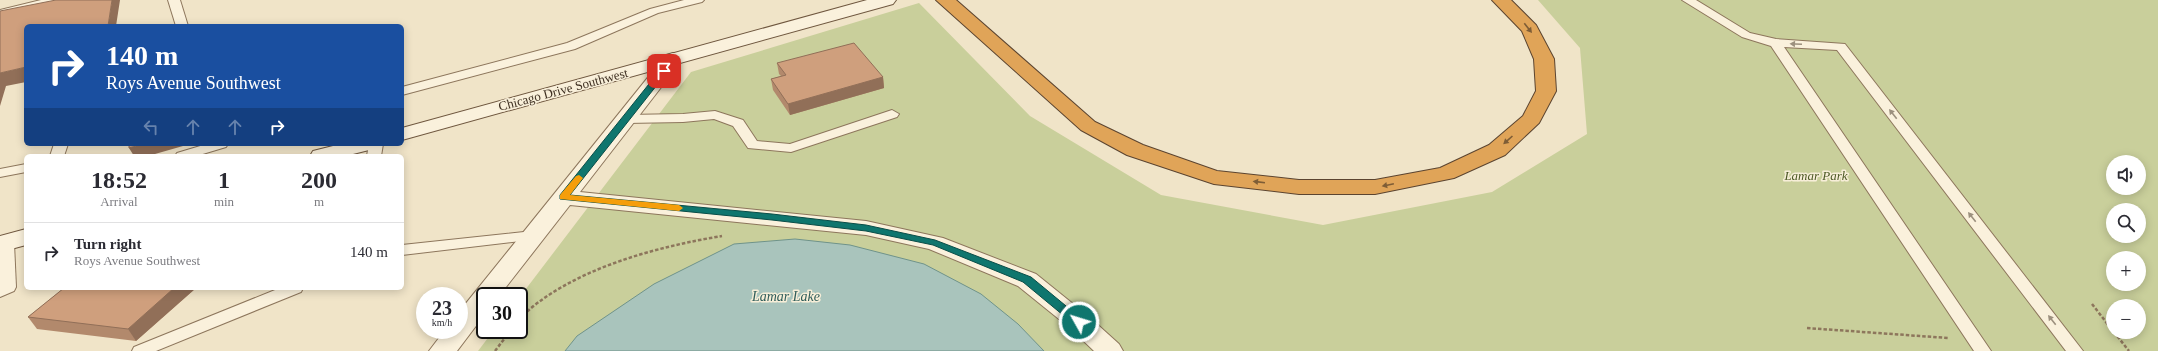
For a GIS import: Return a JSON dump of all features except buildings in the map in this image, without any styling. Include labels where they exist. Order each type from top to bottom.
[{"type":"highway","points":[[945,0],[1088,126],[1135,150],[1214,177],[1299,187],[1375,187],[1446,173],[1497,150],[1532,119],[1546,91],[1544,59],[1530,29],[1501,0]]},
{"type":"street","name":"Chicago Drive Southwest","points":[[404,133],[887,0]]},
{"type":"street","points":[[492,287],[674,59]]},
{"type":"street","points":[[328,154],[358,146]]},
{"type":"street","points":[[563,197],[866,228],[935,243],[1027,280],[1079,322],[1110,351]]},
{"type":"street","points":[[468,318],[476,308]]},
{"type":"street","points":[[442,351],[452,339]]},
{"type":"lane","points":[[0,13],[55,0]]},
{"type":"lane","points":[[174,0],[181,24]]},
{"type":"lane","points":[[404,90],[571,46],[654,11],[698,0]]},
{"type":"lane","points":[[1694,1],[1746,35],[1775,43],[1841,47],[2075,351]]},
{"type":"lane","points":[[1775,43],[1979,345]]},
{"type":"lane","points":[[626,119],[683,118],[715,115],[738,123],[753,145],[791,148],[892,114]]},
{"type":"lane","points":[[188,154],[214,146]]},
{"type":"lane","points":[[0,173],[24,168]]},
{"type":"lane","points":[[404,250],[533,236]]},
{"type":"lane","points":[[0,292],[8,287],[11,242]]},
{"type":"lane","points":[[140,351],[290,290]]},
{"type":"path","points":[[528,311],[550,291],[584,274],[671,247],[728,236]]},
{"type":"path","points":[[2092,304],[2106,321]]},
{"type":"path","points":[[1807,328],[1979,345]]},
{"type":"path","points":[[495,351],[504,339]]},
{"type":"path","points":[[2120,339],[2129,351]]},
{"type":"green space","name":"Lamar Park","points":[[1538,0],[2158,0],[2158,351],[478,351],[487,339],[528,339],[527,287],[691,72],[919,3],[1030,116],[1161,195],[1323,225],[1492,192],[1587,134],[1580,48]]},
{"type":"water","name":"Lamar Lake","points":[[795,239],[850,245],[924,264],[981,294],[1018,324],[1044,351],[565,351],[577,336],[654,284],[734,244]]},
{"type":"slow traffic","points":[[579,178],[563,197],[679,208]]},
{"type":"route","points":[[664,71],[563,197],[772,217],[866,228],[935,243],[1027,280],[1079,322]]}]
